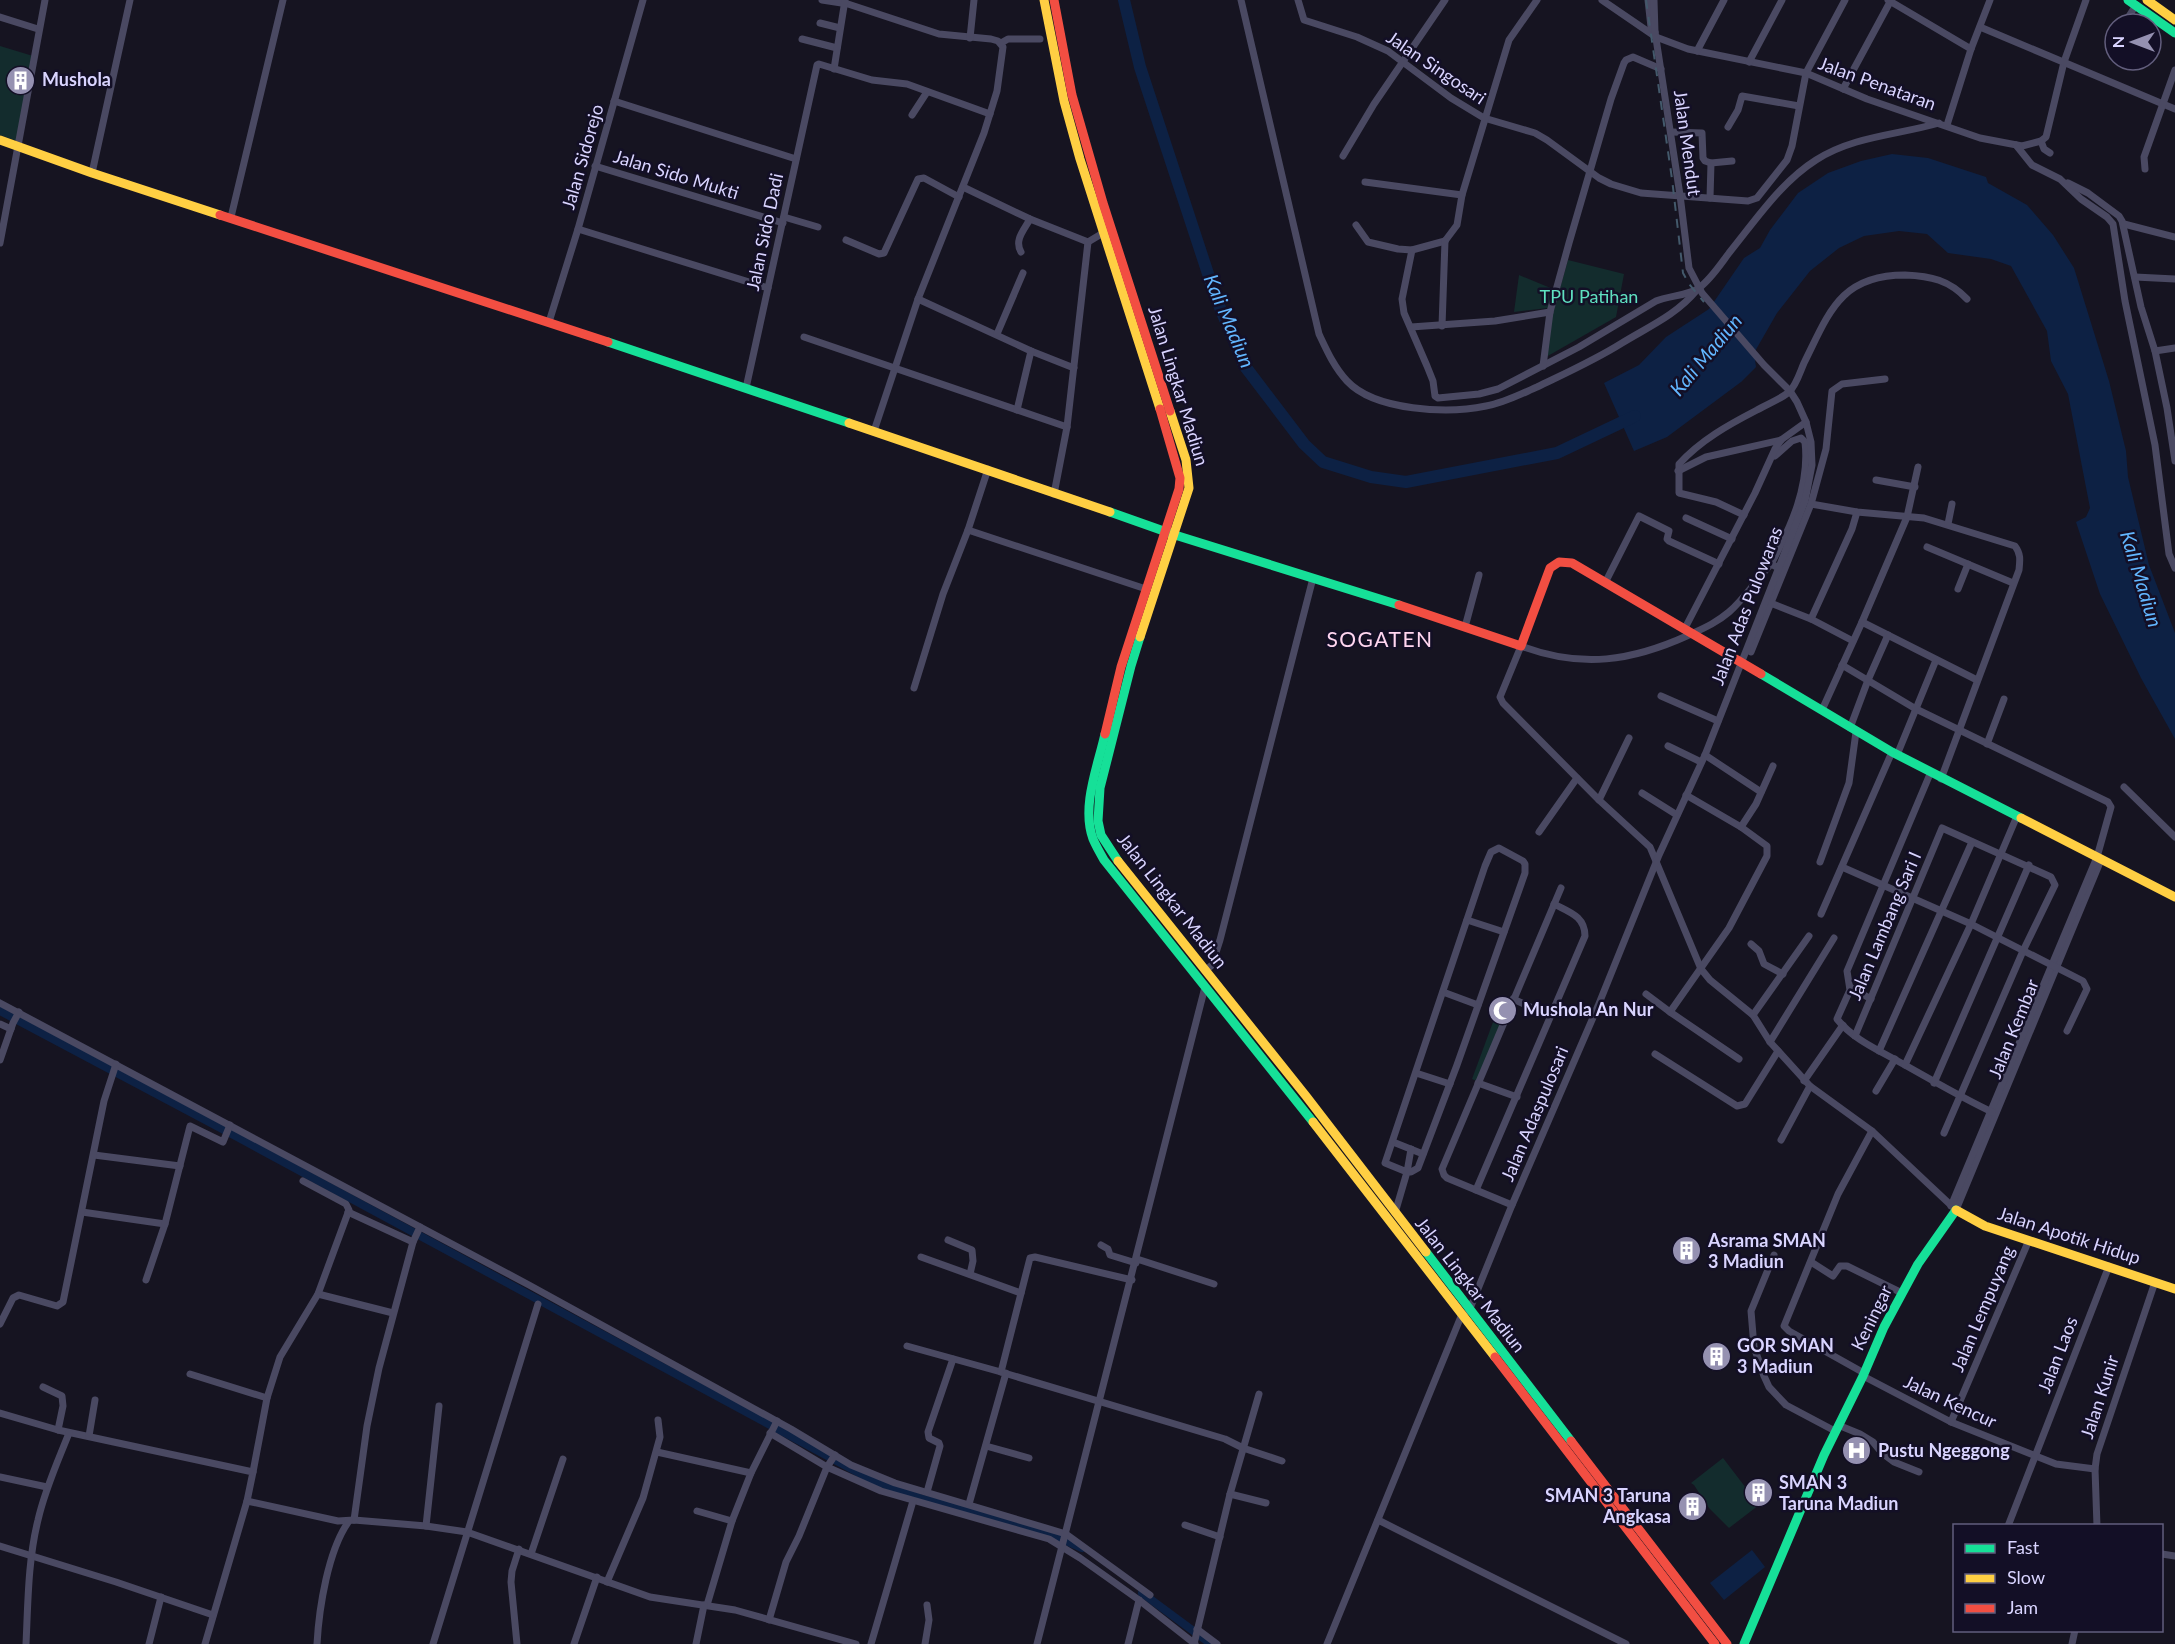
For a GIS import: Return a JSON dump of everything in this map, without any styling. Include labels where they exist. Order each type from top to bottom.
[{"type":"main road","name":"Jalan Lingkar Madiun","points":[[1044,0],[1064,101],[1186,460],[1189,488],[1146,589],[1121,667],[1092,788],[1089,822],[1093,839],[1104,860],[1205,987],[1286,1079],[1395,1213],[1466,1312]]},
{"type":"main road","name":"Jalan Lingkar Madiun","points":[[1054,0],[1072,95],[1103,233],[1178,465],[1180,478],[1170,533],[1131,666],[1100,788],[1098,821],[1101,835],[1109,850],[1205,971],[1649,1550],[1727,1644]]},
{"type":"main road","points":[[2147,0],[2175,20]]},
{"type":"main road","points":[[2132,3],[2175,33]]},
{"type":"main road","points":[[0,140],[92,173],[549,322],[988,469],[1170,533],[1521,646],[1552,565],[1563,561],[1572,563],[1930,774],[2175,897]]},
{"type":"main road","name":"Jalan Apotik Hidup","points":[[1953,1208],[1977,1223],[2175,1288]]},
{"type":"main road","name":"Keningar","points":[[1744,1644],[1837,1428],[1884,1327],[1918,1264],[1953,1208]]},
{"type":"main road","name":"Jalan Lingkar Madiun","points":[[1649,1550],[1715,1644]]},
{"type":"street","points":[[0,243],[45,0]]},
{"type":"street","points":[[92,173],[130,0]]},
{"type":"street","points":[[231,217],[283,0]]},
{"type":"street","name":"Jalan Sidorejo","points":[[549,322],[643,0]]},
{"type":"street","points":[[822,0],[845,2],[939,33],[987,38],[1001,43],[1008,39],[1040,39]]},
{"type":"street","points":[[970,38],[974,0]]},
{"type":"street","points":[[1241,0],[1318,334],[1335,366],[1348,382],[1365,394],[1392,404],[1417,409],[1468,408],[1498,403],[1578,368],[1669,316],[1697,290],[1764,209],[1814,161],[1833,150],[1852,143],[1943,124],[2019,150],[2032,165],[2088,193],[2119,216],[2124,224],[2141,307],[2155,351],[2175,461]]},
{"type":"street","name":"Jalan Singosari","points":[[1298,0],[1304,20],[1372,43],[1404,62],[1450,98],[1484,118],[1541,136],[1599,178],[1619,188],[1641,193],[1680,195]]},
{"type":"street","points":[[1343,156],[1374,104],[1445,0]]},
{"type":"street","points":[[1442,326],[1445,241],[1457,225],[1462,195],[1509,40],[1537,0]]},
{"type":"street","points":[[1602,0],[1655,34],[1697,51],[1806,73],[1845,0]]},
{"type":"street","points":[[1697,51],[1724,0]]},
{"type":"street","points":[[1749,62],[1782,0]]},
{"type":"street","name":"Jalan Penataran","points":[[1680,195],[1748,201],[1757,198],[1787,160],[1792,146],[1806,73],[1867,99],[1943,124],[1990,0]]},
{"type":"street","points":[[2019,150],[2046,137],[2064,62],[2086,0]]},
{"type":"street","points":[[1843,89],[1889,1],[1971,49]]},
{"type":"street","points":[[845,2],[834,69],[872,80],[907,84],[990,114]]},
{"type":"street","name":"Jalan Mendut","points":[[1651,3],[1689,268],[1697,290],[1744,342]]},
{"type":"street","points":[[0,17],[38,29]]},
{"type":"street","points":[[820,22],[840,28]]},
{"type":"street","points":[[1980,27],[2175,109]]},
{"type":"street","points":[[802,39],[837,48]]},
{"type":"street","points":[[874,431],[918,299],[990,114],[1001,69],[1003,52],[1001,43]]},
{"type":"street","points":[[1543,366],[1550,312],[1611,99],[1626,60],[1633,57],[1661,69]]},
{"type":"street","name":"Jalan Sido Dadi","points":[[746,388],[816,69],[819,64],[834,69]]},
{"type":"street","points":[[2145,169],[2144,157],[2175,70]]},
{"type":"street","points":[[912,115],[927,92]]},
{"type":"street","points":[[1728,127],[1731,125],[1742,96],[1799,106]]},
{"type":"street","points":[[614,101],[796,159]]},
{"type":"street","points":[[1671,132],[1702,133],[1705,161],[1711,163],[1732,160]]},
{"type":"street","points":[[2041,141],[2044,149],[2050,153]]},
{"type":"street","points":[[1710,198],[1711,163]]},
{"type":"street","name":"Jalan Sido Mukti","points":[[595,166],[783,220],[818,227]]},
{"type":"street","points":[[846,240],[879,254],[884,253],[918,179],[924,178],[959,196]]},
{"type":"street","points":[[2060,179],[2087,204],[2107,217],[2115,230],[2119,268],[2155,445],[2169,554],[2175,568]]},
{"type":"street","points":[[1365,182],[1462,195]]},
{"type":"street","points":[[963,187],[1030,219],[1088,242]]},
{"type":"street","points":[[1021,252],[1017,245],[1018,240],[1030,219]]},
{"type":"street","points":[[2124,224],[2175,237]]},
{"type":"street","points":[[1356,225],[1368,242],[1398,249],[1412,250],[1445,241]]},
{"type":"street","points":[[578,228],[768,288]]},
{"type":"street","points":[[1088,242],[1103,233]]},
{"type":"street","points":[[1054,494],[1067,428],[1088,242]]},
{"type":"street","points":[[1412,250],[1402,299],[1404,313],[1433,381],[1436,398],[1479,394],[1497,389],[1543,366],[1656,301],[1697,290]]},
{"type":"street","points":[[997,334],[1023,273]]},
{"type":"street","points":[[1744,515],[1716,502],[1680,494],[1679,463],[1716,432],[1790,391],[1839,298],[1849,289],[1880,277],[1921,276],[1946,282],[1967,299]]},
{"type":"street","points":[[2135,277],[2175,279]]},
{"type":"street","points":[[918,299],[1031,351],[1074,368]]},
{"type":"street","points":[[1411,327],[1495,321],[1550,312]]},
{"type":"street","points":[[804,337],[1067,428]]},
{"type":"street","name":"Jalan Adas Pulowaras","points":[[1656,862],[1744,664],[1769,602],[1808,489],[1812,453],[1806,422],[1790,391],[1744,342]]},
{"type":"street","points":[[2155,351],[2175,348]]},
{"type":"street","points":[[1017,410],[1031,351]]},
{"type":"street","points":[[1853,641],[1811,619],[1769,602],[1811,504],[1826,449],[1832,391],[1842,384],[1885,379]]},
{"type":"street","points":[[1678,471],[1706,457],[1780,440],[1806,422]]},
{"type":"street","points":[[1770,462],[1783,447],[1798,438],[1804,439],[1806,462],[1800,499],[1771,564],[1742,600],[1729,612],[1704,630],[1687,632],[1653,651],[1605,659],[1562,658],[1521,646],[1500,697],[1503,703],[1577,778],[1647,844],[1701,969],[1710,980],[1753,1015],[1770,1042],[1807,1083],[1872,1131],[1953,1208]]},
{"type":"street","points":[[1687,632],[1780,440]]},
{"type":"street","points":[[1822,710],[1907,517],[1918,467]]},
{"type":"street","points":[[914,688],[943,594],[968,530],[988,469]]},
{"type":"street","points":[[1876,480],[1915,487]]},
{"type":"street","points":[[1811,504],[1948,524],[2016,546],[2021,557],[2019,570],[1941,779]]},
{"type":"street","points":[[1948,524],[1952,504]]},
{"type":"street","points":[[1811,619],[1852,529],[1857,512]]},
{"type":"street","points":[[1605,583],[1639,516],[1669,531],[1667,539],[1669,541],[1719,564]]},
{"type":"street","points":[[1686,518],[1732,539]]},
{"type":"street","points":[[968,530],[1146,589]]},
{"type":"street","points":[[1926,547],[2013,584]]},
{"type":"street","points":[[1771,564],[1779,568]]},
{"type":"street","points":[[1958,589],[1968,564]]},
{"type":"street","points":[[1465,627],[1479,575]]},
{"type":"street","points":[[1205,971],[1212,965],[1220,940],[1313,578]]},
{"type":"street","points":[[1862,622],[1977,680]]},
{"type":"street","points":[[1820,862],[1849,783],[1853,730],[1868,680],[1888,636]]},
{"type":"street","points":[[1821,914],[1917,709],[1936,660]]},
{"type":"street","points":[[1842,665],[1917,709],[1987,744],[2004,699]]},
{"type":"street","points":[[1661,696],[1718,721]]},
{"type":"street","points":[[1599,800],[1629,738]]},
{"type":"street","name":"Jalan Kembar","points":[[1953,1208],[2099,859],[2111,810],[2110,804],[1987,744]]},
{"type":"street","points":[[1668,746],[1703,758],[1761,792]]},
{"type":"street","points":[[1742,827],[1756,804],[1773,766]]},
{"type":"street","points":[[1930,774],[1847,971],[1850,987],[1837,1016],[1838,1021],[1855,1036],[1879,1051],[1960,1097],[1993,1112]]},
{"type":"street","points":[[1539,832],[1577,778]]},
{"type":"street","points":[[2124,787],[2175,837]]},
{"type":"street","points":[[1642,793],[1677,816]]},
{"type":"street","points":[[1670,1012],[1729,928],[1767,856],[1765,843],[1686,795]]},
{"type":"street","points":[[1905,1065],[1971,924],[2017,816]]},
{"type":"street","name":"Jalan Lambang Sari I","points":[[1855,1036],[1942,828],[1972,842]]},
{"type":"street","points":[[1879,1051],[1972,842],[2030,865],[2051,877],[2055,885],[2023,951],[1944,1133]]},
{"type":"street","points":[[1499,848],[1523,861],[1526,869],[1450,1084],[1418,1168],[1407,1172],[1386,1164],[1467,920],[1493,849],[1499,848]]},
{"type":"street","name":"Jalan Adaspulosari","points":[[1327,1644],[1656,862]]},
{"type":"street","points":[[1934,1083],[2030,865]]},
{"type":"street","points":[[1842,867],[1942,910],[2083,981],[2087,985],[2082,1001],[2067,1031]]},
{"type":"street","points":[[1512,1206],[1447,1179],[1442,1169],[1561,888]]},
{"type":"street","points":[[1476,1190],[1585,936],[1585,927],[1579,917],[1554,904]]},
{"type":"street","points":[[1467,920],[1504,932]]},
{"type":"street","points":[[1753,1015],[1809,936]]},
{"type":"street","points":[[1770,1042],[1834,938]]},
{"type":"street","points":[[1751,944],[1759,951],[1764,964],[1783,974]]},
{"type":"street","points":[[1037,1644],[1137,1261],[1205,987]]},
{"type":"street","points":[[1850,987],[1871,999]]},
{"type":"street","points":[[1443,992],[1478,1005]]},
{"type":"street","points":[[1646,994],[1739,1059]]},
{"type":"street","points":[[1513,999],[1550,1016]]},
{"type":"street","points":[[0,1002],[18,1014],[420,1228],[774,1427],[831,1460],[867,1486],[1049,1539],[1064,1541],[1194,1643],[1230,1494],[1259,1394]]},
{"type":"street","points":[[0,1060],[18,1014]]},
{"type":"street","points":[[0,1024],[12,1026]]},
{"type":"street","points":[[1781,1140],[1807,1083],[1843,1025]]},
{"type":"street","points":[[1655,1054],[1741,1107],[1778,1051]]},
{"type":"street","points":[[1876,1090],[1895,1059]]},
{"type":"street","points":[[0,1324],[13,1298],[19,1295],[57,1306],[63,1302],[110,1077],[115,1065]]},
{"type":"street","points":[[1416,1073],[1450,1084]]},
{"type":"street","points":[[1478,1083],[1516,1097]]},
{"type":"street","points":[[146,1280],[165,1224],[190,1125],[224,1142],[229,1127]]},
{"type":"street","points":[[1872,1131],[1838,1194],[1811,1262],[1833,1276],[1839,1266],[1847,1266],[1902,1293]]},
{"type":"street","points":[[1393,1142],[1423,1154]]},
{"type":"street","points":[[1395,1213],[1411,1149]]},
{"type":"street","points":[[94,1155],[180,1166]]},
{"type":"street","points":[[205,1644],[247,1501],[267,1398],[280,1357],[318,1294],[348,1212],[346,1204],[303,1181]]},
{"type":"street","points":[[82,1212],[165,1224]]},
{"type":"street","points":[[348,1212],[414,1240]]},
{"type":"street","points":[[339,1534],[352,1521],[368,1426],[393,1313],[414,1240],[420,1228]]},
{"type":"street","points":[[948,1240],[972,1250],[973,1261],[970,1274]]},
{"type":"street","name":"Jalan Lempuyang","points":[[1951,1422],[2029,1240]]},
{"type":"street","points":[[1101,1245],[1108,1249],[1110,1255],[1214,1284]]},
{"type":"street","points":[[1774,1255],[1751,1311],[1754,1347],[1769,1387],[1786,1405],[1837,1428],[1866,1438],[1894,1462],[1919,1472]]},
{"type":"street","points":[[921,1257],[1021,1293]]},
{"type":"street","points":[[969,1504],[1004,1373],[1028,1260],[1032,1257],[1132,1280]]},
{"type":"street","name":"Jalan Kencur","points":[[1811,1262],[1784,1326],[1789,1331],[1951,1422],[2056,1464],[2095,1469]]},
{"type":"street","name":"Jalan Laos","points":[[2009,1524],[2109,1266]]},
{"type":"street","name":"Jalan Kunir","points":[[2097,1524],[2095,1469],[2105,1428],[2155,1282]]},
{"type":"street","points":[[318,1294],[393,1313]]},
{"type":"street","points":[[433,1644],[538,1304]]},
{"type":"street","points":[[907,1346],[1225,1439],[1243,1448],[1282,1461]]},
{"type":"street","points":[[927,1492],[940,1446],[939,1443],[929,1438],[928,1432],[953,1359]]},
{"type":"street","points":[[190,1374],[267,1398]]},
{"type":"street","points":[[43,1386],[62,1396],[63,1406],[58,1430]]},
{"type":"street","points":[[89,1436],[95,1401]]},
{"type":"street","points":[[426,1526],[439,1406]]},
{"type":"street","points":[[0,1413],[69,1433],[253,1472]]},
{"type":"street","points":[[608,1581],[637,1515],[657,1452],[660,1437],[658,1420]]},
{"type":"street","points":[[774,1427],[831,1460],[969,1504],[1064,1541],[1150,1595]]},
{"type":"street","points":[[696,1644],[705,1605],[732,1521],[750,1473],[774,1427]]},
{"type":"street","points":[[26,1644],[31,1556],[38,1520],[47,1487],[69,1433]]},
{"type":"street","points":[[986,1446],[1029,1458]]},
{"type":"street","points":[[657,1452],[750,1473]]},
{"type":"street","points":[[531,1554],[563,1459]]},
{"type":"street","points":[[769,1620],[786,1562],[831,1460]]},
{"type":"street","points":[[0,1477],[47,1487]]},
{"type":"street","points":[[1230,1494],[1266,1503]]},
{"type":"street","points":[[247,1501],[338,1521],[426,1526],[467,1532],[650,1597],[735,1610],[856,1644]]},
{"type":"street","points":[[871,1644],[913,1501]]},
{"type":"street","points":[[697,1511],[732,1521]]},
{"type":"street","points":[[1378,1520],[1626,1644]]},
{"type":"street","points":[[317,1644],[320,1604],[339,1534],[338,1521]]},
{"type":"street","points":[[1185,1526],[1220,1537]]},
{"type":"street","points":[[0,1546],[213,1615]]},
{"type":"street","points":[[518,1644],[511,1582],[519,1549]]},
{"type":"street","points":[[574,1644],[597,1577]]},
{"type":"street","points":[[149,1644],[161,1597]]},
{"type":"street","points":[[1128,1644],[1139,1600]]},
{"type":"street","points":[[925,1644],[929,1620],[927,1605]]},
{"type":"street","points":[[1197,1630],[1217,1644]]},
{"type":"green space","points":[[0,46],[33,56],[17,141],[0,135]]},
{"type":"green space","name":"TPU Patihan","points":[[1568,260],[1624,274],[1616,317],[1546,357],[1550,324]]},
{"type":"green space","name":"TPU Patihan","points":[[1519,275],[1553,289],[1548,308],[1514,312]]},
{"type":"green space","points":[[1496,1014],[1504,1016],[1477,1081],[1472,1079]]},
{"type":"green space","points":[[1723,1458],[1759,1505],[1729,1528],[1709,1508],[1691,1483]]},
{"type":"water","points":[[1892,154],[1928,158],[1986,177],[1988,183],[2027,205],[2053,235],[2074,268],[2109,381],[2126,451],[2128,477],[2149,565],[2175,633],[2175,739],[2141,678],[2100,594],[2076,522],[2086,517],[2090,508],[2068,394],[2051,361],[2047,331],[2011,266],[1991,259],[1948,253],[1927,234],[1899,231],[1864,236],[1839,248],[1810,271],[1777,313],[1754,353],[1756,367],[1741,382],[1667,437],[1634,451],[1604,383],[1639,365],[1666,337],[1709,309],[1744,258],[1760,248],[1770,230],[1798,193],[1828,173],[1861,161]]},
{"type":"water","points":[[1752,1550],[1765,1567],[1724,1600],[1710,1583]]},
{"type":"waterway","name":"Kali Madiun","points":[[1124,0],[1140,67],[1216,298],[1244,365],[1304,444],[1323,462],[1371,477],[1406,482],[1557,453],[1635,416]]},
{"type":"waterway","points":[[0,1011],[870,1479],[920,1498],[1041,1530],[1082,1548]]},
{"type":"waterway","points":[[1142,1593],[1211,1644]]},
{"type":"railway","points":[[1646,0],[1683,273],[1704,302]]},
{"type":"traffic: fast","points":[[2128,0],[2175,33]]},
{"type":"traffic: fast","points":[[608,342],[849,423]]},
{"type":"traffic: fast","points":[[1110,512],[1175,535],[1399,605]]},
{"type":"traffic: fast","points":[[1118,861],[1101,835],[1098,821],[1100,788],[1140,637]]},
{"type":"traffic: fast","points":[[1761,674],[1892,752],[2021,818]]},
{"type":"traffic: fast","points":[[1105,734],[1092,786],[1089,813],[1093,839],[1098,850],[1313,1122]]},
{"type":"traffic: fast","points":[[1744,1644],[1824,1455],[1884,1327],[1918,1264],[1956,1210]]},
{"type":"traffic: fast","points":[[1426,1252],[1571,1441]]},
{"type":"traffic: slow","points":[[1044,0],[1064,101],[1080,159],[1160,409]]},
{"type":"traffic: slow","points":[[2147,0],[2175,20]]},
{"type":"traffic: slow","points":[[0,140],[220,215]]},
{"type":"traffic: slow","points":[[1140,637],[1189,488],[1186,460],[1170,411]]},
{"type":"traffic: slow","points":[[849,423],[1110,512]]},
{"type":"traffic: slow","points":[[2021,818],[2175,897]]},
{"type":"traffic: slow","points":[[1118,861],[1306,1096],[1426,1252]]},
{"type":"traffic: slow","points":[[1313,1122],[1495,1357]]},
{"type":"traffic: slow","points":[[1956,1210],[1985,1226],[2175,1289]]},
{"type":"traffic: jam","points":[[1054,0],[1072,95],[1103,203],[1170,411]]},
{"type":"traffic: jam","points":[[220,215],[608,342]]},
{"type":"traffic: jam","points":[[1105,734],[1121,667],[1179,489],[1180,478],[1160,409]]},
{"type":"traffic: jam","points":[[1399,605],[1521,646],[1550,568],[1559,562],[1572,563],[1761,674]]},
{"type":"traffic: jam","points":[[1495,1357],[1715,1644]]},
{"type":"traffic: jam","points":[[1571,1441],[1727,1644]]},
{"type":"place","name":"Mushola","points":[[21,80]]},
{"type":"place","name":"Mushola An Nur","points":[[1502,1010]]},
{"type":"place","name":"Asrama SMAN 3 Madiun","points":[[1687,1251]]},
{"type":"place","name":"GOR SMAN 3 Madiun","points":[[1716,1356]]},
{"type":"place","name":"Pustu Ngeggong","points":[[1857,1451]]},
{"type":"place","name":"SMAN 3 Taruna Madiun","points":[[1758,1493]]},
{"type":"place","name":"SMAN 3 Taruna Angkasa","points":[[1692,1506]]},
{"type":"district","name":"SOGATEN","points":[[1380,640]]}]
